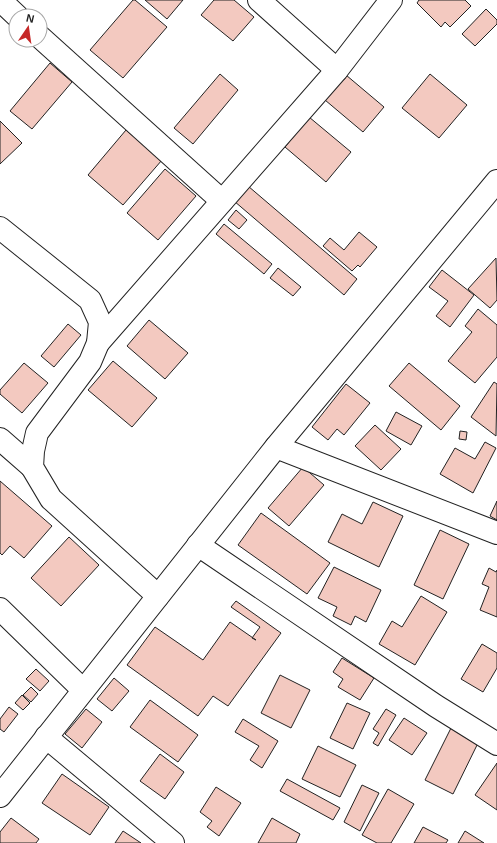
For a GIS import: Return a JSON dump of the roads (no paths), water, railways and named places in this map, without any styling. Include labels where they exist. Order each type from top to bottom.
[{"type":"street","points":[[0,0],[8,8]]},
{"type":"street","points":[[259,0],[336,70]]},
{"type":"street","points":[[98,343],[336,70],[391,0]]},
{"type":"street","points":[[48,44],[222,202]]},
{"type":"street","points":[[0,796],[276,447],[496,183]]},
{"type":"street","points":[[0,228],[90,300],[100,322],[98,343],[90,362],[37,433],[33,451],[32,467]]},
{"type":"street","points":[[0,439],[32,467],[51,499],[158,596]]},
{"type":"street","points":[[276,447],[497,533]]},
{"type":"street","points":[[198,545],[436,706],[497,744]]},
{"type":"street","points":[[0,610],[83,690]]},
{"type":"street","points":[[46,737],[174,843]]}]
